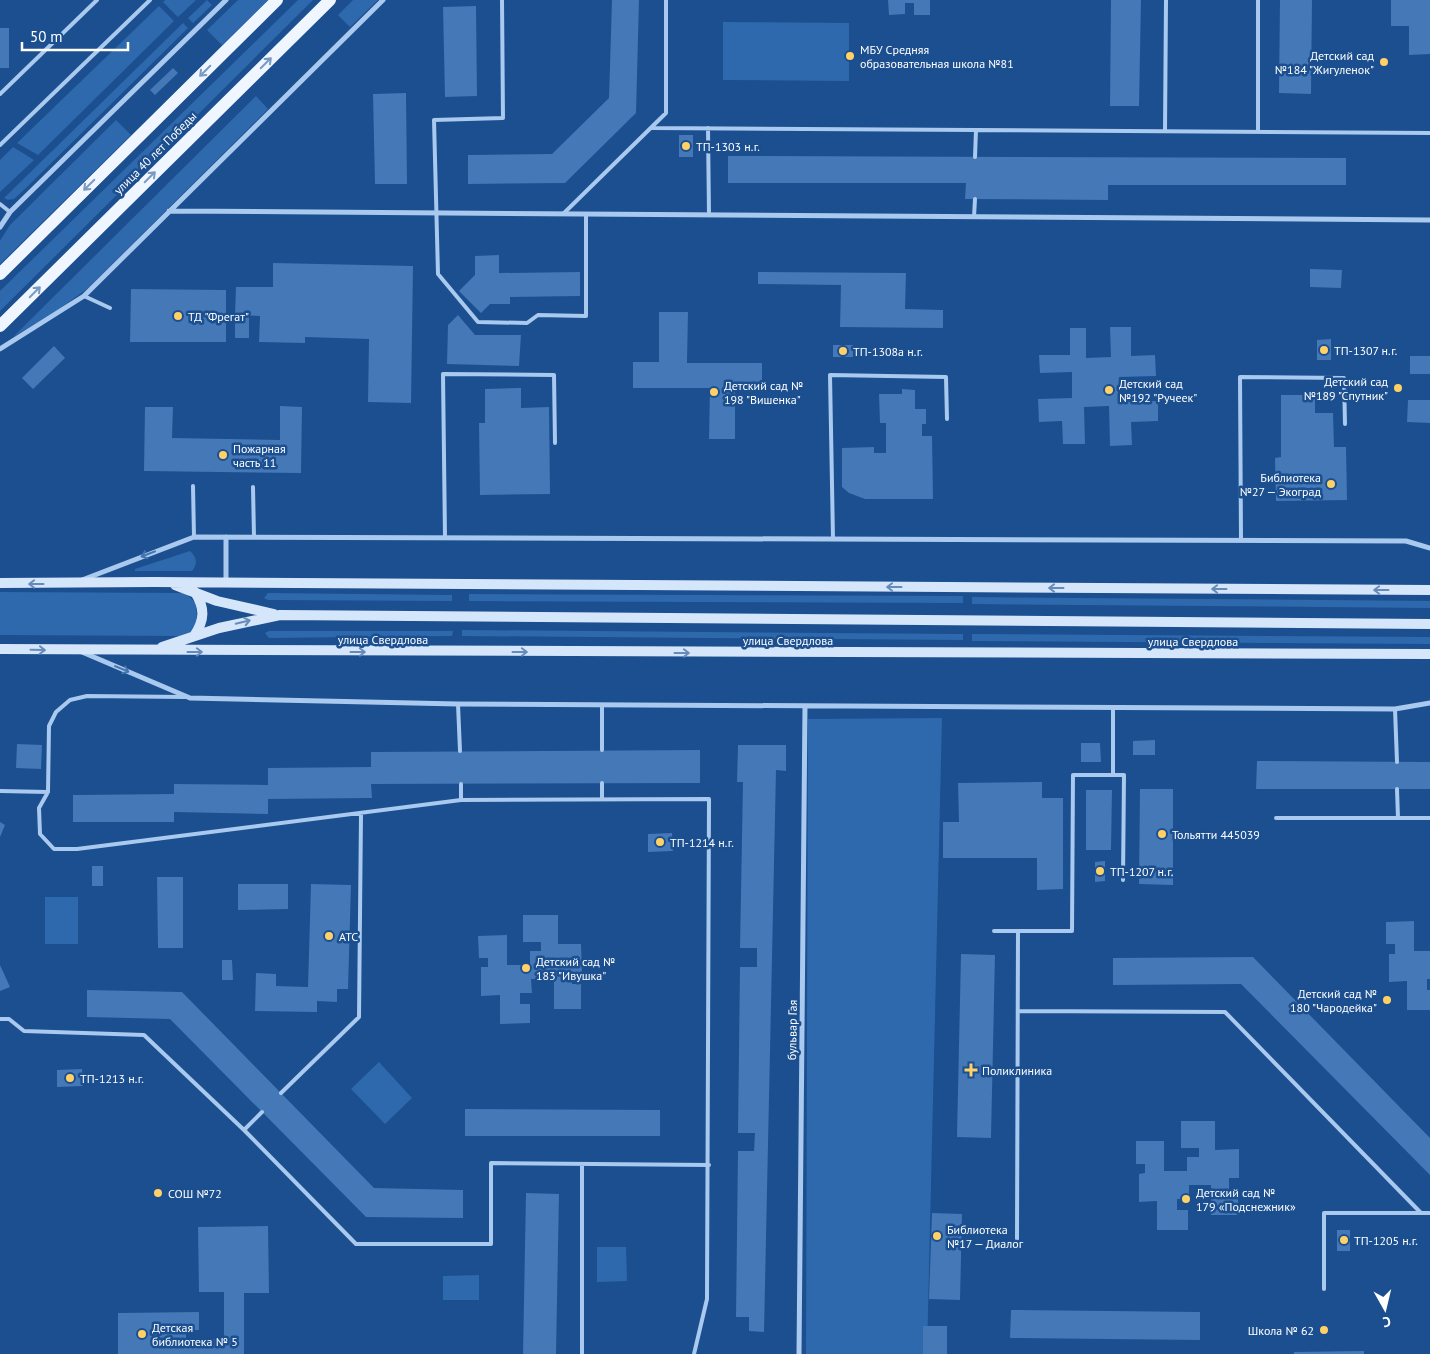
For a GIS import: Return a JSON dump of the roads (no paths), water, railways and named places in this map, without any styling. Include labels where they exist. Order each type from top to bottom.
[{"type":"main road","name":"улица 40 лет Победы","points":[[0,274],[277,0]]},
{"type":"main road","name":"улица 40 лет Победы","points":[[0,326],[330,0]]},
{"type":"main road","name":"улица Свердлова","points":[[154,582],[184,587],[216,601],[280,615]]},
{"type":"main road","name":"улица Свердлова","points":[[0,583],[226,582],[1430,590]]},
{"type":"main road","points":[[194,636],[202,625],[204,615],[201,602],[195,592]]},
{"type":"main road","name":"улица Свердлова","points":[[146,651],[183,642],[194,636],[243,622],[280,615],[1430,624]]},
{"type":"main road","name":"улица Свердлова","points":[[0,649],[1430,654]]},
{"type":"street","points":[[0,228],[10,212],[226,0]]},
{"type":"street","points":[[0,349],[84,296],[384,0]]},
{"type":"street","points":[[169,211],[1430,220]]},
{"type":"street","points":[[72,584],[194,537],[1406,541],[1430,548]]},
{"type":"street","points":[[226,537],[226,582]]},
{"type":"street","points":[[77,650],[190,698],[458,704],[1396,709],[1430,703]]},
{"type":"street","name":"бульвар Гая","points":[[799,1354],[805,706]]},
{"type":"lane","points":[[0,94],[97,0]]},
{"type":"lane","points":[[0,145],[150,0]]},
{"type":"lane","points":[[502,0],[503,118],[434,120],[438,274],[478,322],[527,323],[538,315],[586,316],[586,214]]},
{"type":"lane","points":[[563,214],[666,113],[666,0]]},
{"type":"lane","points":[[1165,131],[1166,0]]},
{"type":"lane","points":[[1258,0],[1258,132]]},
{"type":"lane","points":[[652,128],[1430,133]]},
{"type":"lane","points":[[708,128],[709,215]]},
{"type":"lane","points":[[975,157],[976,130]]},
{"type":"lane","points":[[974,199],[974,217]]},
{"type":"lane","points":[[0,204],[10,212]]},
{"type":"lane","points":[[84,296],[110,308]]},
{"type":"lane","points":[[445,538],[443,374],[554,375],[555,443]]},
{"type":"lane","points":[[833,539],[830,375],[946,377],[947,419]]},
{"type":"lane","points":[[1241,540],[1240,377],[1344,378],[1345,424]]},
{"type":"lane","points":[[193,486],[194,537]]},
{"type":"lane","points":[[253,486],[254,537]]},
{"type":"lane","points":[[190,698],[87,696],[70,700],[56,712],[49,726],[48,792],[38,808],[40,834],[54,849],[77,849],[461,800],[709,799],[707,1298],[694,1354]]},
{"type":"lane","points":[[458,704],[460,751]]},
{"type":"lane","points":[[602,705],[602,750]]},
{"type":"lane","points":[[1113,707],[1113,775]]},
{"type":"lane","points":[[1396,709],[1397,762]]},
{"type":"lane","points":[[994,931],[1072,931],[1073,774],[1124,775],[1123,880]]},
{"type":"lane","points":[[602,783],[602,799]]},
{"type":"lane","points":[[461,784],[461,800]]},
{"type":"lane","points":[[1397,789],[1398,818]]},
{"type":"lane","points":[[0,791],[48,792]]},
{"type":"lane","points":[[281,1093],[359,1017],[362,814]]},
{"type":"lane","points":[[1276,818],[1430,818]]},
{"type":"lane","points":[[1017,1240],[1018,931]]},
{"type":"lane","points":[[1018,1011],[1225,1012],[1421,1213]]},
{"type":"lane","points":[[0,1019],[9,1019],[24,1031],[144,1035],[244,1130],[356,1244],[491,1244],[491,1163],[709,1164]]},
{"type":"lane","points":[[244,1130],[262,1112]]},
{"type":"lane","points":[[582,1164],[582,1354]]},
{"type":"lane","points":[[1324,1289],[1324,1213],[1430,1213]]},
{"type":"place","name":"МБУ Средняя образовательная школа №81","points":[[850,56]]},
{"type":"place","name":"Детский сад №184 \"Жигуленок\"","points":[[1384,62]]},
{"type":"place","name":"ТП-1303 н.г.","points":[[686,146]]},
{"type":"place","name":"ТД \"Фрегат\"","points":[[178,316]]},
{"type":"place","name":"ТП-1307 н.г.","points":[[1324,350]]},
{"type":"place","name":"ТП-1308а н.г.","points":[[843,351]]},
{"type":"place","name":"Детский сад №189 \"Спутник\"","points":[[1398,388]]},
{"type":"place","name":"Детский сад №192 \"Ручеек\"","points":[[1109,390]]},
{"type":"place","name":"Детский сад № 198 \"Вишенка\"","points":[[714,392]]},
{"type":"place","name":"Пожарная часть 11","points":[[223,455]]},
{"type":"place","name":"Библиотека №27 — Экоград","points":[[1331,484]]},
{"type":"place","name":"Тольятти 445039","points":[[1162,834]]},
{"type":"place","name":"ТП-1214 н.г.","points":[[660,842]]},
{"type":"place","name":"ТП-1207 н.г.","points":[[1100,871]]},
{"type":"place","name":"АТС","points":[[329,936]]},
{"type":"place","name":"Детский сад № 183 \"Ивушка\"","points":[[526,968]]},
{"type":"place","name":"Детский сад № 180 \"Чародейка\"","points":[[1387,1000]]},
{"type":"place","name":"Поликлиника","points":[[971,1070]]},
{"type":"place","name":"ТП-1213 н.г.","points":[[70,1078]]},
{"type":"place","name":"СОШ №72","points":[[158,1193]]},
{"type":"place","name":"Детский сад № 179 «Подснежник»","points":[[1186,1199]]},
{"type":"place","name":"Библиотека №17 — Диалог","points":[[937,1236]]},
{"type":"place","name":"ТП-1205 н.г.","points":[[1344,1240]]},
{"type":"place","name":"Школа № 62","points":[[1324,1330]]},
{"type":"place","name":"Детская библиотека № 5","points":[[142,1334]]}]
